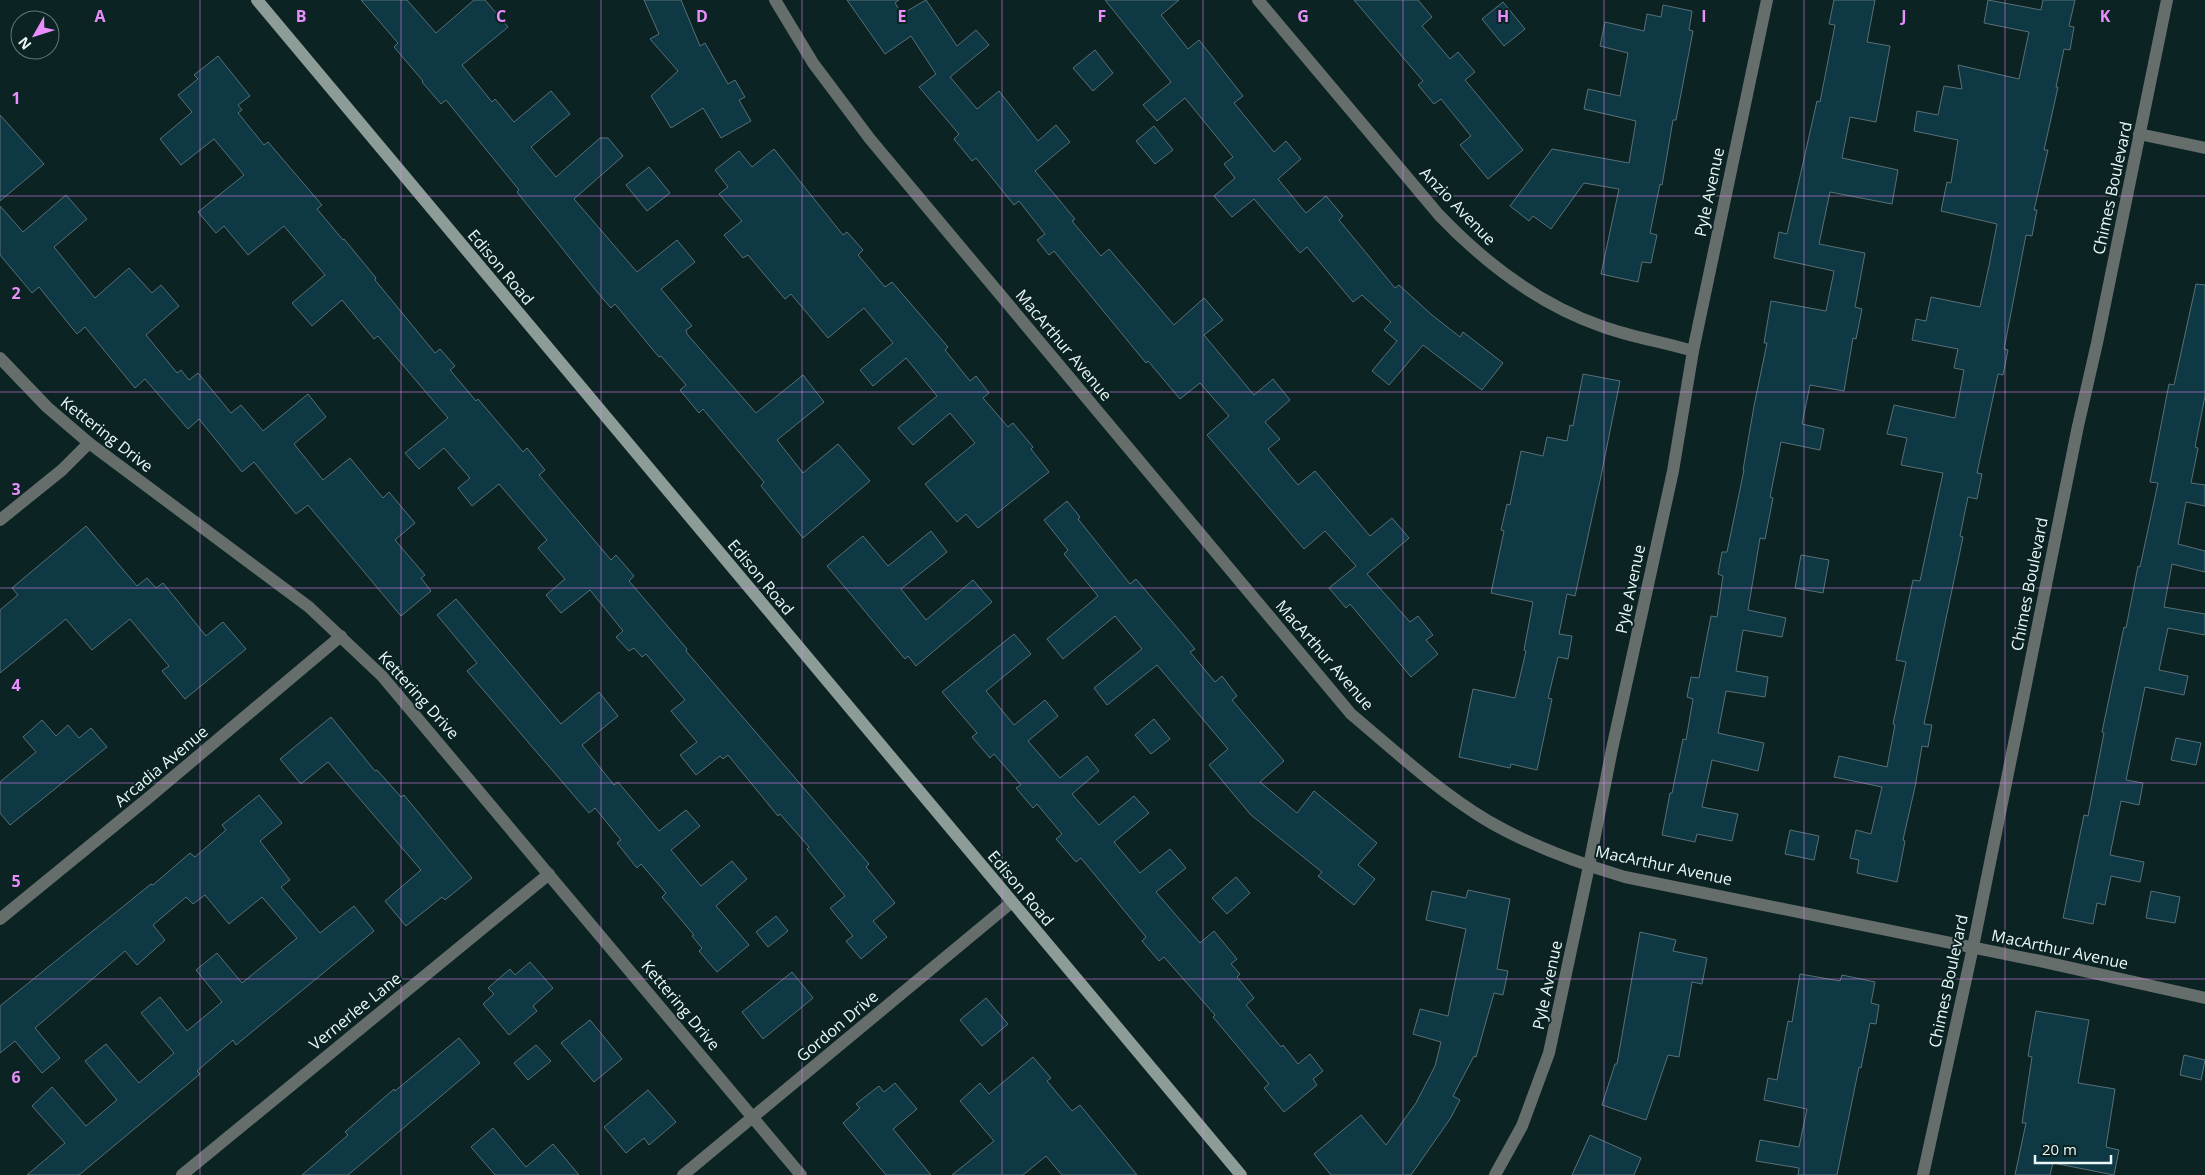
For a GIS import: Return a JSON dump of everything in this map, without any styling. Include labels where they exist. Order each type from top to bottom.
[{"type":"main road","name":"Edison Road","points":[[257,0],[1241,1175]]},
{"type":"street","name":"MacArthur Avenue","points":[[775,0],[813,63],[870,139],[1350,714],[1434,784],[1489,821],[1546,850],[1589,866],[1625,876],[1973,947],[2205,998]]},
{"type":"street","name":"Anzio Avenue","points":[[1258,0],[1439,215],[1466,243],[1494,266],[1532,294],[1569,313],[1602,326],[1693,350]]},
{"type":"street","name":"Pyle Avenue","points":[[1495,1175],[1522,1126],[1549,1053],[1614,740],[1673,471],[1693,350],[1767,0]]},
{"type":"street","name":"Chimes Boulevard","points":[[1923,1175],[1973,947],[2068,475],[2167,0]]},
{"type":"street","points":[[2139,134],[2205,148]]},
{"type":"street","name":"Kettering Drive","points":[[0,358],[46,408],[89,443],[228,544],[309,607],[402,697],[801,1175]]},
{"type":"street","points":[[0,520],[62,470],[89,443]]},
{"type":"street","name":"Arcadia Avenue","points":[[0,919],[148,799],[341,636]]},
{"type":"street","name":"Vernerlee Lane","points":[[182,1175],[549,874]]},
{"type":"street","name":"Gordon Drive","points":[[683,1175],[1012,902]]},
{"type":"building","points":[[361,0],[407,0],[436,33],[474,0],[485,0],[508,27],[462,65],[492,102],[495,99],[514,122],[551,91],[570,114],[531,147],[556,177],[600,138],[608,138],[623,156],[574,199],[637,272],[677,240],[695,262],[661,289],[692,326],[686,330],[687,334],[756,413],[803,375],[824,402],[777,440],[803,473],[838,444],[870,481],[803,538],[761,486],[764,482],[703,409],[699,413],[680,390],[686,385],[661,356],[659,357],[615,304],[611,308],[598,293],[517,192],[519,190],[446,100],[441,104],[422,82],[394,47],[398,43]]},
{"type":"building","points":[[644,0],[681,0],[700,46],[705,43],[728,84],[735,80],[745,97],[739,100],[751,121],[721,138],[703,108],[671,128],[651,96],[678,71],[650,39],[659,34]]},
{"type":"building","points":[[847,0],[899,0],[895,3],[902,14],[926,0],[957,46],[976,30],[989,45],[950,77],[977,109],[999,91],[1038,141],[1056,125],[1070,142],[1035,171],[1075,219],[1072,221],[1101,256],[1109,249],[1174,325],[1204,298],[1223,320],[1204,335],[1254,395],[1273,379],[1290,400],[1265,422],[1280,439],[1268,449],[1298,485],[1315,471],[1370,536],[1392,518],[1409,538],[1367,574],[1410,622],[1418,616],[1433,635],[1426,640],[1438,654],[1411,677],[1350,604],[1346,608],[1329,588],[1356,566],[1325,531],[1304,549],[1207,435],[1229,416],[1200,383],[1180,399],[1148,361],[1146,363],[1054,251],[1049,255],[1037,240],[1045,234],[1019,201],[1014,205],[976,158],[972,161],[954,139],[959,134],[919,87],[936,74],[911,36],[885,54]]},
{"type":"building","points":[[1105,0],[1179,0],[1161,15],[1188,49],[1199,40],[1243,96],[1234,103],[1274,152],[1286,141],[1301,159],[1278,179],[1306,213],[1326,196],[1343,216],[1339,220],[1395,288],[1399,285],[1460,337],[1463,332],[1503,363],[1482,390],[1423,345],[1389,385],[1372,371],[1397,341],[1384,330],[1391,322],[1362,295],[1353,302],[1307,247],[1300,253],[1254,199],[1232,217],[1214,196],[1235,178],[1224,164],[1233,157],[1185,98],[1157,121],[1143,105],[1171,82]]},
{"type":"building","points":[[1354,0],[1418,0],[1432,17],[1422,26],[1450,59],[1458,52],[1475,72],[1465,80],[1523,150],[1488,179],[1460,145],[1471,136],[1441,99],[1434,104],[1418,85],[1423,81]]},
{"type":"building","points":[[1834,0],[1875,0],[1867,42],[1890,46],[1876,122],[1850,117],[1842,158],[1898,170],[1892,204],[1830,192],[1819,244],[1865,253],[1855,307],[1862,309],[1856,339],[1853,338],[1844,391],[1810,385],[1802,424],[1824,429],[1820,450],[1781,442],[1770,497],[1773,498],[1765,539],[1760,538],[1748,610],[1786,618],[1782,637],[1743,630],[1736,671],[1768,677],[1765,697],[1726,691],[1718,733],[1764,743],[1758,771],[1712,760],[1702,807],[1738,814],[1732,841],[1697,834],[1695,842],[1662,835],[1683,739],[1686,740],[1693,699],[1687,697],[1691,677],[1699,678],[1711,616],[1717,617],[1723,576],[1718,574],[1722,552],[1727,552],[1744,470],[1754,406],[1767,343],[1764,343],[1771,301],[1826,311],[1834,271],[1774,258],[1779,232],[1787,234],[1817,101],[1820,102],[1835,25],[1829,24]]},
{"type":"building","points":[[1988,0],[2041,10],[2043,0],[2075,0],[2069,26],[2074,27],[2070,50],[2064,49],[2056,87],[2058,87],[2044,150],[2048,150],[2034,210],[2037,210],[2032,236],[2026,235],[2004,349],[2008,350],[2003,375],[1998,374],[1977,473],[1982,474],[1977,499],[1968,497],[1960,536],[1963,537],[1924,724],[1932,725],[1928,747],[1922,746],[1903,840],[1905,841],[1897,882],[1857,873],[1859,860],[1850,858],[1856,830],[1871,834],[1882,787],[1834,777],[1839,756],[1887,767],[1895,725],[1893,724],[1906,662],[1896,660],[1913,580],[1920,581],[1943,473],[1901,465],[1907,438],[1887,434],[1894,405],[1955,418],[1964,370],[1954,368],[1958,349],[1912,340],[1916,319],[1926,321],[1931,297],[1980,307],[1989,266],[1997,224],[1941,211],[1947,182],[1951,183],[1958,140],[1914,131],[1917,111],[1938,115],[1944,86],[1962,89],[1958,65],[2019,79],[2029,32],[1984,23]]},
{"type":"building","points":[[1503,2],[1525,29],[1504,46],[1482,19]]},
{"type":"building","points":[[1663,5],[1692,11],[1689,30],[1693,31],[1676,120],[1673,120],[1662,185],[1660,184],[1650,233],[1657,235],[1651,263],[1642,262],[1638,282],[1601,274],[1619,189],[1584,183],[1551,229],[1533,216],[1529,221],[1510,206],[1552,149],[1629,163],[1636,121],[1584,109],[1588,89],[1620,96],[1628,53],[1600,46],[1605,22],[1644,31],[1647,14],[1661,17]]},
{"type":"building","points":[[1095,50],[1113,73],[1093,91],[1073,68]]},
{"type":"building","points":[[218,56],[250,96],[238,105],[242,110],[238,113],[264,145],[268,142],[322,205],[317,209],[376,278],[375,280],[435,353],[440,349],[455,366],[450,370],[476,401],[478,399],[523,452],[527,448],[545,470],[539,475],[611,560],[616,555],[634,576],[629,581],[687,649],[686,651],[869,864],[866,867],[895,903],[873,921],[887,937],[861,959],[846,941],[853,936],[830,908],[845,896],[807,849],[809,847],[780,814],[778,816],[728,755],[723,759],[720,756],[696,775],[680,755],[697,742],[671,711],[685,700],[646,654],[642,657],[634,648],[629,651],[616,637],[623,631],[590,590],[561,613],[546,595],[565,579],[538,548],[547,540],[499,484],[472,506],[458,488],[470,478],[444,448],[419,469],[405,453],[448,418],[378,336],[374,339],[342,300],[312,326],[292,303],[325,275],[284,226],[248,255],[224,226],[216,233],[198,212],[244,175],[214,139],[181,165],[160,139],[192,112],[178,95],[198,79],[194,75]]},
{"type":"building","points":[[0,115],[44,164],[0,201]]},
{"type":"building","points":[[1154,126],[1173,150],[1155,164],[1136,141]]},
{"type":"building","points":[[774,149],[843,235],[847,232],[863,250],[858,255],[885,287],[892,282],[948,347],[945,350],[970,381],[976,376],[989,393],[983,398],[1008,427],[1013,423],[1033,447],[1031,449],[1049,472],[978,528],[966,514],[957,522],[925,484],[975,443],[950,413],[913,445],[898,428],[937,396],[906,358],[873,386],[860,370],[893,343],[864,308],[828,338],[791,294],[785,299],[748,255],[743,258],[724,235],[742,221],[719,194],[728,187],[715,170],[739,151],[752,167]]},
{"type":"building","points":[[649,167],[670,193],[647,211],[626,185]]},
{"type":"building","points":[[66,195],[87,219],[54,247],[95,298],[129,268],[152,293],[161,285],[179,306],[146,335],[177,373],[181,370],[189,380],[198,373],[231,413],[241,405],[263,431],[308,394],[326,417],[294,444],[323,480],[350,458],[383,498],[389,492],[415,523],[395,540],[425,575],[421,578],[431,591],[401,616],[308,505],[296,514],[254,462],[242,472],[199,419],[188,429],[145,379],[135,388],[85,327],[77,334],[39,287],[32,293],[0,255],[0,206],[23,232]]},
{"type":"building","points":[[2196,284],[2205,285],[2205,396],[2195,447],[2198,448],[2191,483],[2205,485],[2205,506],[2186,502],[2178,544],[2205,551],[2205,572],[2172,564],[2164,607],[2205,614],[2205,635],[2168,628],[2159,670],[2188,676],[2184,695],[2145,687],[2126,780],[2143,783],[2139,805],[2121,801],[2110,855],[2144,862],[2140,882],[2111,876],[2105,905],[2097,903],[2093,924],[2063,918],[2084,815],[2088,816],[2104,733],[2102,732],[2124,627],[2126,628],[2138,566],[2140,567],[2158,483],[2150,482],[2169,384],[2174,385]]},
{"type":"building","points":[[1583,374],[1620,381],[1575,596],[1567,594],[1559,634],[1572,636],[1568,659],[1558,657],[1548,698],[1552,699],[1537,770],[1511,764],[1510,768],[1459,757],[1473,689],[1515,698],[1526,651],[1524,650],[1533,602],[1491,593],[1504,531],[1501,530],[1507,504],[1510,505],[1521,451],[1543,456],[1547,437],[1567,441],[1570,425],[1573,426]]},
{"type":"building","points":[[1067,501],[1080,517],[1078,519],[1130,584],[1136,579],[1195,649],[1190,652],[1215,682],[1222,676],[1237,696],[1232,700],[1284,761],[1260,782],[1297,813],[1314,791],[1377,843],[1358,865],[1375,879],[1354,905],[1318,876],[1322,872],[1251,815],[1209,765],[1228,749],[1157,665],[1107,705],[1094,688],[1142,649],[1115,616],[1063,659],[1047,639],[1098,596],[1064,554],[1068,550],[1044,520]]},
{"type":"building","points":[[86,526],[137,586],[147,578],[156,588],[163,583],[206,636],[223,622],[246,649],[185,699],[162,671],[169,666],[130,619],[92,650],[66,619],[0,673],[0,610],[18,595],[12,588]]},
{"type":"building","points":[[931,531],[947,552],[901,589],[926,620],[973,580],[992,602],[916,666],[908,656],[905,659],[827,566],[863,536],[888,566]]},
{"type":"building","points":[[1801,555],[1829,560],[1823,593],[1795,588]]},
{"type":"building","points":[[456,599],[561,724],[599,692],[618,716],[582,745],[614,785],[618,782],[659,831],[686,810],[700,826],[671,850],[701,886],[732,861],[747,879],[716,906],[749,945],[717,972],[699,951],[702,948],[692,936],[694,935],[662,897],[666,893],[641,864],[637,868],[617,843],[621,840],[595,808],[589,813],[467,671],[477,663],[437,615]]},
{"type":"building","points":[[1014,634],[1031,654],[986,691],[1014,725],[1045,700],[1058,716],[1028,741],[1060,778],[1087,756],[1099,771],[1072,794],[1099,825],[1134,796],[1149,813],[1114,842],[1140,873],[1170,849],[1186,868],[1156,892],[1200,943],[1214,931],[1237,959],[1231,964],[1240,974],[1237,977],[1254,998],[1246,1005],[1281,1047],[1283,1045],[1298,1064],[1310,1054],[1323,1071],[1313,1079],[1317,1085],[1284,1112],[1264,1088],[1269,1084],[1213,1017],[1215,1015],[1164,957],[1159,961],[1142,941],[1146,937],[1081,858],[1076,862],[1056,839],[1062,834],[1037,804],[1033,808],[1016,788],[1021,785],[994,754],[990,758],[972,737],[977,733],[942,692]]},
{"type":"building","points":[[331,717],[375,771],[377,770],[401,797],[404,795],[472,878],[445,900],[442,897],[406,926],[385,901],[421,870],[328,762],[301,784],[280,759]]},
{"type":"building","points":[[1154,719],[1170,739],[1151,754],[1135,735]]},
{"type":"building","points":[[42,720],[56,736],[68,725],[79,738],[91,728],[107,747],[10,825],[0,813],[0,782],[36,752],[23,737]]},
{"type":"building","points":[[2176,738],[2201,743],[2196,765],[2171,760]]},
{"type":"building","points":[[259,795],[282,823],[260,841],[290,880],[281,887],[320,933],[354,906],[374,931],[236,1045],[233,1040],[197,1071],[200,1074],[79,1175],[27,1175],[65,1143],[32,1106],[52,1087],[86,1126],[117,1100],[85,1061],[106,1044],[139,1083],[174,1053],[141,1013],[160,997],[187,1031],[222,1002],[196,970],[217,953],[242,983],[297,938],[262,897],[229,924],[205,895],[193,904],[186,897],[153,925],[165,940],[137,965],[125,951],[35,1028],[60,1058],[42,1073],[15,1041],[0,1053],[0,1006],[151,884],[153,885],[190,853],[195,857],[226,830],[222,825]]},
{"type":"building","points":[[1790,830],[1819,836],[1814,860],[1785,854]]},
{"type":"building","points":[[1236,877],[1250,893],[1227,914],[1212,898]]},
{"type":"building","points":[[1468,890],[1510,899],[1497,969],[1508,971],[1503,995],[1494,993],[1476,1057],[1474,1056],[1453,1096],[1460,1100],[1450,1119],[1411,1175],[1331,1175],[1314,1154],[1361,1115],[1386,1145],[1416,1103],[1435,1066],[1441,1042],[1413,1034],[1420,1009],[1448,1016],[1466,929],[1426,920],[1432,891],[1466,898]]},
{"type":"building","points":[[2151,891],[2180,897],[2175,923],[2146,918]]},
{"type":"building","points":[[776,916],[788,931],[768,947],[756,932]]},
{"type":"building","points":[[1640,932],[1676,940],[1673,951],[1707,958],[1702,984],[1692,982],[1679,1057],[1668,1055],[1646,1120],[1602,1105],[1615,1064],[1617,1064]]},
{"type":"building","points":[[530,962],[553,988],[533,1006],[537,1011],[509,1035],[483,1004],[494,994],[488,988],[510,969],[515,975]]},
{"type":"building","points":[[792,972],[813,998],[763,1039],[742,1012]]},
{"type":"building","points":[[1800,974],[1840,981],[1842,975],[1875,982],[1871,1003],[1879,1005],[1876,1024],[1870,1023],[1837,1175],[1798,1175],[1799,1168],[1756,1161],[1760,1140],[1799,1147],[1807,1109],[1764,1100],[1768,1078],[1777,1080],[1788,1021],[1792,1022]]},
{"type":"building","points":[[986,998],[1008,1024],[982,1046],[960,1020]]},
{"type":"building","points":[[2036,1011],[2089,1020],[2078,1083],[2115,1089],[2106,1147],[2119,1150],[2114,1175],[2053,1163],[2050,1175],[2015,1175],[2026,1123],[2022,1123],[2032,1057],[2028,1056]]},
{"type":"building","points":[[590,1020],[622,1059],[594,1082],[561,1043]]},
{"type":"building","points":[[459,1038],[480,1063],[348,1175],[302,1175],[348,1135],[345,1132],[394,1089],[395,1091]]},
{"type":"building","points":[[536,1045],[551,1061],[528,1080],[514,1063]]},
{"type":"building","points":[[2184,1055],[2205,1060],[2201,1080],[2180,1075]]},
{"type":"building","points":[[1033,1057],[1051,1078],[1047,1081],[1072,1111],[1080,1105],[1137,1175],[1062,1175],[1046,1156],[1023,1175],[952,1175],[994,1141],[960,1101],[980,1083],[989,1094]]},
{"type":"building","points":[[895,1083],[917,1109],[893,1129],[931,1175],[886,1175],[843,1123],[860,1108],[856,1104],[879,1086],[884,1092]]},
{"type":"building","points":[[648,1090],[676,1122],[649,1145],[644,1138],[626,1153],[604,1127]]},
{"type":"building","points":[[493,1128],[526,1167],[553,1144],[579,1175],[495,1175],[471,1147]]},
{"type":"building","points":[[1590,1135],[1641,1158],[1634,1175],[1572,1175]]}]
